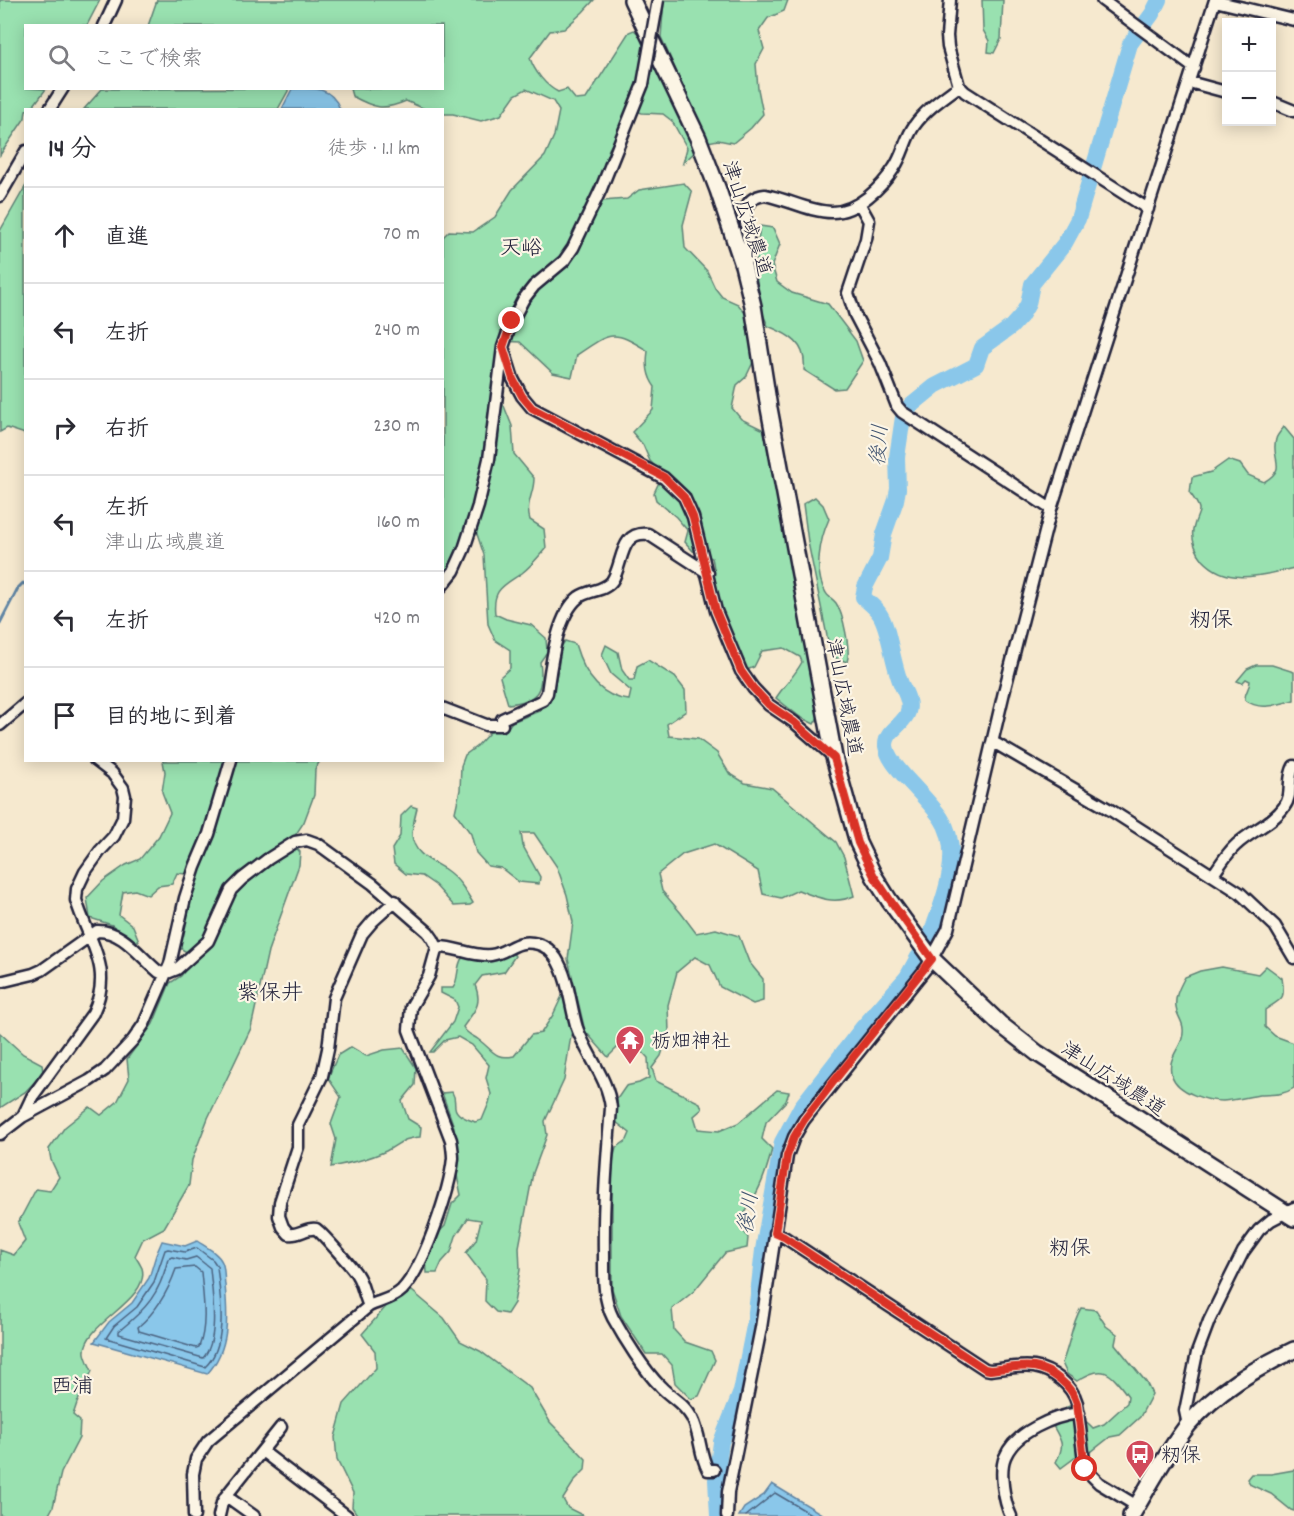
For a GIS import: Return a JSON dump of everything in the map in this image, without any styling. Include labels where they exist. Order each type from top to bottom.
[{"type":"street","points":[[105,24],[116,0]]},
{"type":"street","name":"津山広域農道","points":[[632,0],[698,138],[743,265],[753,306],[769,408],[834,758],[852,824],[874,876],[932,959],[1000,1024],[1037,1053],[1291,1212]]},
{"type":"street","points":[[444,584],[454,571],[464,549],[478,506],[489,459],[503,347],[512,321],[523,300],[545,276],[564,261],[573,248],[601,189],[643,84],[658,0]]},
{"type":"street","points":[[950,0],[947,36],[959,86],[1148,209]]},
{"type":"street","points":[[1102,0],[1194,68]]},
{"type":"street","points":[[727,1516],[729,1482],[761,1328],[787,1156],[804,1120],[932,959],[948,929],[1029,590],[1051,509],[1215,1],[1294,20]]},
{"type":"street","points":[[1189,82],[1222,91]]},
{"type":"street","points":[[743,265],[748,260],[749,246],[745,216],[746,207],[751,200],[756,196],[778,197],[823,211],[835,212],[859,203],[885,180],[895,167],[906,140],[923,114],[959,86]]},
{"type":"street","points":[[50,108],[62,90]]},
{"type":"street","points":[[1276,104],[1294,111]]},
{"type":"street","points":[[0,196],[24,154]]},
{"type":"street","points":[[859,203],[869,221],[866,239],[848,293],[855,315],[880,363],[897,406],[905,414],[1051,509]]},
{"type":"street","points":[[503,347],[513,379],[532,408],[664,477],[684,497],[693,517],[716,611],[741,671],[769,705],[794,722],[834,758]]},
{"type":"street","points":[[444,709],[486,725],[502,722],[543,700],[547,693],[558,632],[573,603],[580,597],[606,587],[611,582],[625,545],[633,535],[648,534],[708,573]]},
{"type":"street","points":[[0,725],[24,705]]},
{"type":"street","points":[[993,742],[1112,811],[1240,893],[1275,926],[1294,958]]},
{"type":"street","points":[[22,1117],[32,1098],[93,1013],[98,1001],[102,973],[76,900],[77,889],[90,865],[121,825],[125,796],[112,773],[98,762]]},
{"type":"street","points":[[0,1134],[22,1117],[105,1070],[133,1040],[144,1024],[167,973],[185,898],[209,834],[230,762]]},
{"type":"street","points":[[1213,875],[1236,844],[1277,815],[1284,807],[1288,800],[1289,778],[1294,766]]},
{"type":"street","points":[[0,982],[42,970],[88,936],[108,931],[118,935],[159,972],[167,973],[177,969],[208,941],[231,890],[242,879],[295,842],[307,840],[318,844],[373,884],[434,939],[437,946],[429,976],[411,1007],[409,1030],[451,1140],[453,1155],[442,1206],[422,1257],[401,1291],[391,1298],[369,1306],[208,1441],[196,1459],[193,1474],[194,1516]]},
{"type":"street","points":[[369,1306],[357,1275],[323,1234],[316,1229],[309,1229],[296,1235],[289,1234],[283,1227],[279,1216],[280,1202],[298,1147],[298,1125],[322,1076],[328,1049],[334,998],[362,934],[395,902]]},
{"type":"street","points":[[437,946],[488,956],[498,954],[515,944],[539,944],[547,948],[563,973],[577,1028],[605,1083],[611,1108],[604,1183],[604,1279],[612,1316],[653,1379],[685,1408],[693,1419],[705,1465],[708,1470],[714,1470]]},
{"type":"street","points":[[1188,1425],[1185,1411],[1189,1389],[1197,1353],[1209,1321],[1243,1252],[1253,1238],[1271,1220],[1291,1212]]},
{"type":"street","points":[[775,1233],[985,1369],[1035,1367],[1057,1377],[1071,1389],[1075,1396],[1085,1469],[1134,1511],[1188,1425],[1213,1400],[1239,1379],[1294,1350]]},
{"type":"street","points":[[1011,1516],[1005,1500],[1003,1465],[1007,1453],[1027,1433],[1039,1425],[1057,1417],[1079,1413]]},
{"type":"street","points":[[219,1516],[226,1496],[281,1427]]},
{"type":"street","points":[[262,1451],[346,1516]]},
{"type":"street","points":[[226,1496],[255,1516]]},
{"type":"green space","points":[[0,0],[100,0],[88,24],[24,24],[24,90],[45,90],[32,108],[24,108],[24,119],[0,155]]},
{"type":"green space","points":[[157,0],[594,0],[564,29],[550,31],[530,58],[537,73],[549,86],[558,92],[567,89],[576,100],[586,99],[629,32],[634,30],[641,36],[696,151],[683,163],[687,148],[672,121],[663,114],[642,113],[629,108],[624,124],[609,149],[593,197],[602,201],[627,199],[639,190],[684,183],[692,192],[683,225],[685,248],[707,271],[722,297],[738,304],[749,318],[757,354],[746,377],[737,385],[732,408],[741,419],[764,430],[820,714],[814,724],[800,717],[776,698],[802,662],[800,657],[784,648],[762,651],[754,667],[747,670],[735,652],[722,619],[716,597],[712,558],[693,551],[685,542],[688,531],[656,500],[654,493],[660,480],[658,469],[650,461],[643,445],[632,432],[653,410],[655,387],[648,370],[648,351],[627,339],[612,336],[588,347],[577,355],[572,377],[553,373],[520,342],[501,341],[492,385],[502,401],[512,426],[514,454],[534,478],[529,503],[530,520],[544,529],[546,548],[535,561],[497,593],[495,614],[531,625],[546,638],[547,652],[540,662],[540,687],[532,697],[518,703],[508,704],[500,677],[510,668],[510,650],[495,640],[488,624],[484,555],[476,531],[463,533],[452,564],[444,577],[444,236],[449,231],[473,232],[495,217],[512,190],[545,156],[554,136],[559,111],[553,101],[526,89],[515,95],[501,115],[481,121],[444,114],[444,108],[423,108],[406,101],[379,107],[352,96],[350,90],[444,90],[444,24],[149,24]]},
{"type":"green space","points":[[664,0],[788,0],[784,11],[768,18],[759,31],[764,49],[756,64],[763,114],[733,143],[718,140],[708,142],[661,37]]},
{"type":"green space","points":[[982,0],[1003,0],[1001,39],[994,53],[988,52],[989,41],[983,30]]},
{"type":"green space","points":[[101,90],[288,90],[279,108],[85,108]]},
{"type":"green space","points":[[24,189],[24,434],[7,428],[0,432],[0,231]]},
{"type":"green space","points":[[760,226],[773,228],[780,244],[772,265],[777,282],[792,293],[828,304],[856,341],[863,361],[845,388],[834,389],[804,370],[803,353],[800,347],[790,337],[768,326],[760,302],[756,277]]},
{"type":"green space","points":[[1284,427],[1294,439],[1294,568],[1258,576],[1223,574],[1203,560],[1195,546],[1193,530],[1199,509],[1190,493],[1192,477],[1211,472],[1228,460],[1240,464],[1248,475],[1264,482],[1276,472],[1276,439]]},
{"type":"green space","points":[[815,497],[823,505],[829,519],[819,556],[820,575],[826,593],[836,603],[841,615],[846,632],[847,662],[831,656],[808,542],[803,504]]},
{"type":"green space","points":[[565,641],[575,644],[582,664],[593,681],[600,688],[618,698],[629,700],[631,691],[611,674],[602,655],[606,645],[618,652],[622,670],[629,680],[634,680],[637,666],[648,660],[675,677],[685,690],[686,711],[667,724],[669,736],[698,739],[717,753],[729,773],[745,783],[772,788],[836,842],[844,857],[854,896],[833,900],[819,898],[798,890],[781,898],[763,894],[758,871],[714,844],[683,854],[658,874],[662,891],[696,933],[716,929],[739,936],[749,962],[763,979],[763,1001],[753,1004],[720,987],[710,965],[695,957],[677,972],[668,1005],[669,1032],[661,1056],[652,1068],[656,1081],[700,1103],[702,1109],[694,1116],[698,1129],[719,1131],[738,1123],[777,1090],[789,1092],[786,1101],[766,1122],[762,1139],[772,1149],[759,1187],[739,1222],[748,1238],[747,1248],[725,1253],[694,1291],[672,1309],[674,1330],[685,1342],[711,1351],[715,1360],[699,1396],[691,1399],[675,1383],[672,1365],[662,1354],[646,1354],[621,1316],[612,1289],[612,1164],[616,1148],[627,1140],[630,1133],[616,1122],[617,1099],[626,1086],[649,1078],[648,1058],[639,1048],[619,1046],[608,1057],[585,1031],[568,959],[573,922],[567,895],[557,867],[534,833],[521,833],[523,846],[540,877],[539,884],[519,882],[501,868],[488,866],[476,853],[471,834],[455,812],[460,790],[461,766],[465,755],[490,732],[508,727],[512,722],[539,711],[551,699],[561,647]]},
{"type":"green space","points":[[1256,665],[1272,665],[1294,672],[1294,700],[1262,706],[1245,700],[1250,681],[1246,679],[1242,683],[1237,681],[1247,669]]},
{"type":"green space","points":[[163,762],[319,762],[315,769],[314,795],[304,822],[294,837],[293,844],[300,852],[299,865],[268,951],[251,1028],[208,1118],[192,1160],[189,1185],[164,1228],[143,1239],[135,1256],[142,1268],[142,1280],[136,1291],[94,1332],[87,1342],[85,1353],[92,1371],[73,1415],[80,1421],[79,1438],[61,1473],[53,1507],[48,1516],[0,1516],[0,1250],[14,1255],[25,1241],[18,1223],[36,1189],[50,1191],[59,1177],[51,1160],[49,1149],[65,1127],[90,1107],[101,1115],[117,1102],[129,1079],[127,1059],[153,1024],[170,983],[181,976],[189,965],[190,954],[178,947],[187,917],[194,875],[177,873],[172,884],[158,886],[148,895],[135,890],[123,892],[119,915],[133,926],[139,941],[130,941],[112,925],[90,918],[87,898],[103,881],[126,865],[140,859],[159,836],[170,813],[162,792],[165,772]]},
{"type":"green space","points":[[411,806],[417,808],[412,835],[416,848],[454,877],[465,889],[473,903],[470,905],[454,906],[435,885],[422,876],[406,874],[394,864],[392,849],[400,836],[401,816]]},
{"type":"green space","points":[[512,952],[515,956],[504,972],[482,976],[475,985],[478,1003],[463,1027],[465,1030],[494,1053],[502,1057],[514,1056],[531,1035],[541,1033],[562,996],[572,1029],[564,1080],[545,1121],[547,1135],[533,1173],[519,1247],[520,1270],[514,1303],[507,1314],[496,1312],[485,1301],[486,1279],[466,1253],[476,1240],[481,1220],[468,1218],[456,1236],[451,1252],[442,1262],[437,1273],[427,1273],[426,1257],[438,1233],[445,1226],[452,1204],[461,1195],[456,1171],[454,1127],[442,1093],[452,1092],[458,1113],[475,1122],[482,1120],[491,1094],[486,1078],[489,1065],[472,1045],[458,1037],[445,1040],[433,1052],[430,1052],[453,1022],[458,1007],[455,1000],[441,993],[441,988],[453,988],[462,958],[493,960],[505,957]]},
{"type":"green space","points":[[1266,966],[1282,978],[1283,996],[1265,1010],[1265,1027],[1275,1036],[1294,1043],[1294,1088],[1281,1093],[1223,1101],[1201,1098],[1180,1087],[1172,1076],[1171,1063],[1183,1035],[1176,998],[1185,977],[1200,971],[1222,967],[1258,974]]},
{"type":"green space","points":[[0,1033],[23,1054],[42,1064],[43,1073],[25,1092],[0,1108]]},
{"type":"green space","points":[[351,1047],[366,1056],[384,1050],[403,1048],[416,1068],[415,1085],[402,1101],[408,1119],[421,1127],[420,1137],[405,1140],[373,1156],[331,1167],[336,1139],[331,1124],[341,1097],[328,1078],[338,1055]]},
{"type":"green space","points":[[412,1291],[444,1318],[460,1341],[480,1351],[530,1388],[550,1422],[586,1459],[585,1470],[575,1480],[563,1499],[568,1508],[584,1516],[358,1516],[352,1507],[353,1493],[337,1460],[335,1437],[344,1404],[376,1368],[375,1351],[362,1334],[390,1302]]},
{"type":"green space","points":[[1081,1308],[1096,1310],[1106,1326],[1117,1334],[1115,1344],[1146,1382],[1152,1394],[1140,1417],[1120,1435],[1110,1437],[1092,1451],[1076,1457],[1061,1468],[1056,1462],[1061,1451],[1061,1444],[1053,1426],[1067,1407],[1070,1406],[1093,1428],[1104,1424],[1127,1403],[1128,1396],[1106,1373],[1094,1372],[1077,1381],[1067,1374],[1062,1363]]},
{"type":"green space","points":[[1294,1470],[1294,1511],[1271,1494],[1251,1485],[1247,1479],[1251,1474],[1271,1474]]},
{"type":"water","points":[[292,90],[320,90],[332,96],[340,108],[282,108]]},
{"type":"water","points":[[162,1241],[185,1246],[197,1241],[215,1253],[223,1265],[227,1309],[226,1332],[220,1354],[207,1374],[94,1342],[109,1322],[132,1303],[149,1278]]},
{"type":"water","points":[[772,1484],[825,1516],[739,1516],[744,1508],[764,1495]]},
{"type":"waterway","name":"後川","points":[[930,936],[949,877],[951,846],[948,831],[941,818],[898,769],[887,751],[888,736],[906,717],[909,709],[908,702],[883,620],[876,609],[863,597],[865,587],[880,558],[884,534],[896,500],[897,457],[903,417],[908,408],[935,386],[976,365],[982,348],[1011,327],[1021,316],[1028,304],[1032,284],[1065,243],[1078,219],[1130,44],[1152,14],[1159,0]]},
{"type":"waterway","points":[[0,623],[18,588],[24,584]]},
{"type":"waterway","name":"後川","points":[[718,1516],[716,1480],[721,1442],[741,1392],[755,1321],[763,1250],[782,1142],[801,1107],[863,1027],[907,977],[918,957]]},
{"type":"place","name":"栃畑神社","points":[[630,1066]]},
{"type":"place","name":"籾保","points":[[1140,1480]]},
{"type":"district","name":"天峪","points":[[521,247]]},
{"type":"district","name":"籾保","points":[[1211,618]]},
{"type":"district","name":"紫保井","points":[[270,991]]},
{"type":"district","name":"籾保","points":[[1070,1247]]},
{"type":"district","name":"西浦","points":[[72,1385]]},
{"type":"route","points":[[512,321],[503,347],[513,379],[532,408],[664,477],[684,497],[693,517],[716,611],[741,671],[769,705],[815,739],[834,758],[858,843],[874,876],[932,959],[834,1081],[794,1137],[787,1156],[775,1233],[985,1369],[1035,1367],[1065,1383],[1071,1389],[1077,1403],[1085,1469]]}]
